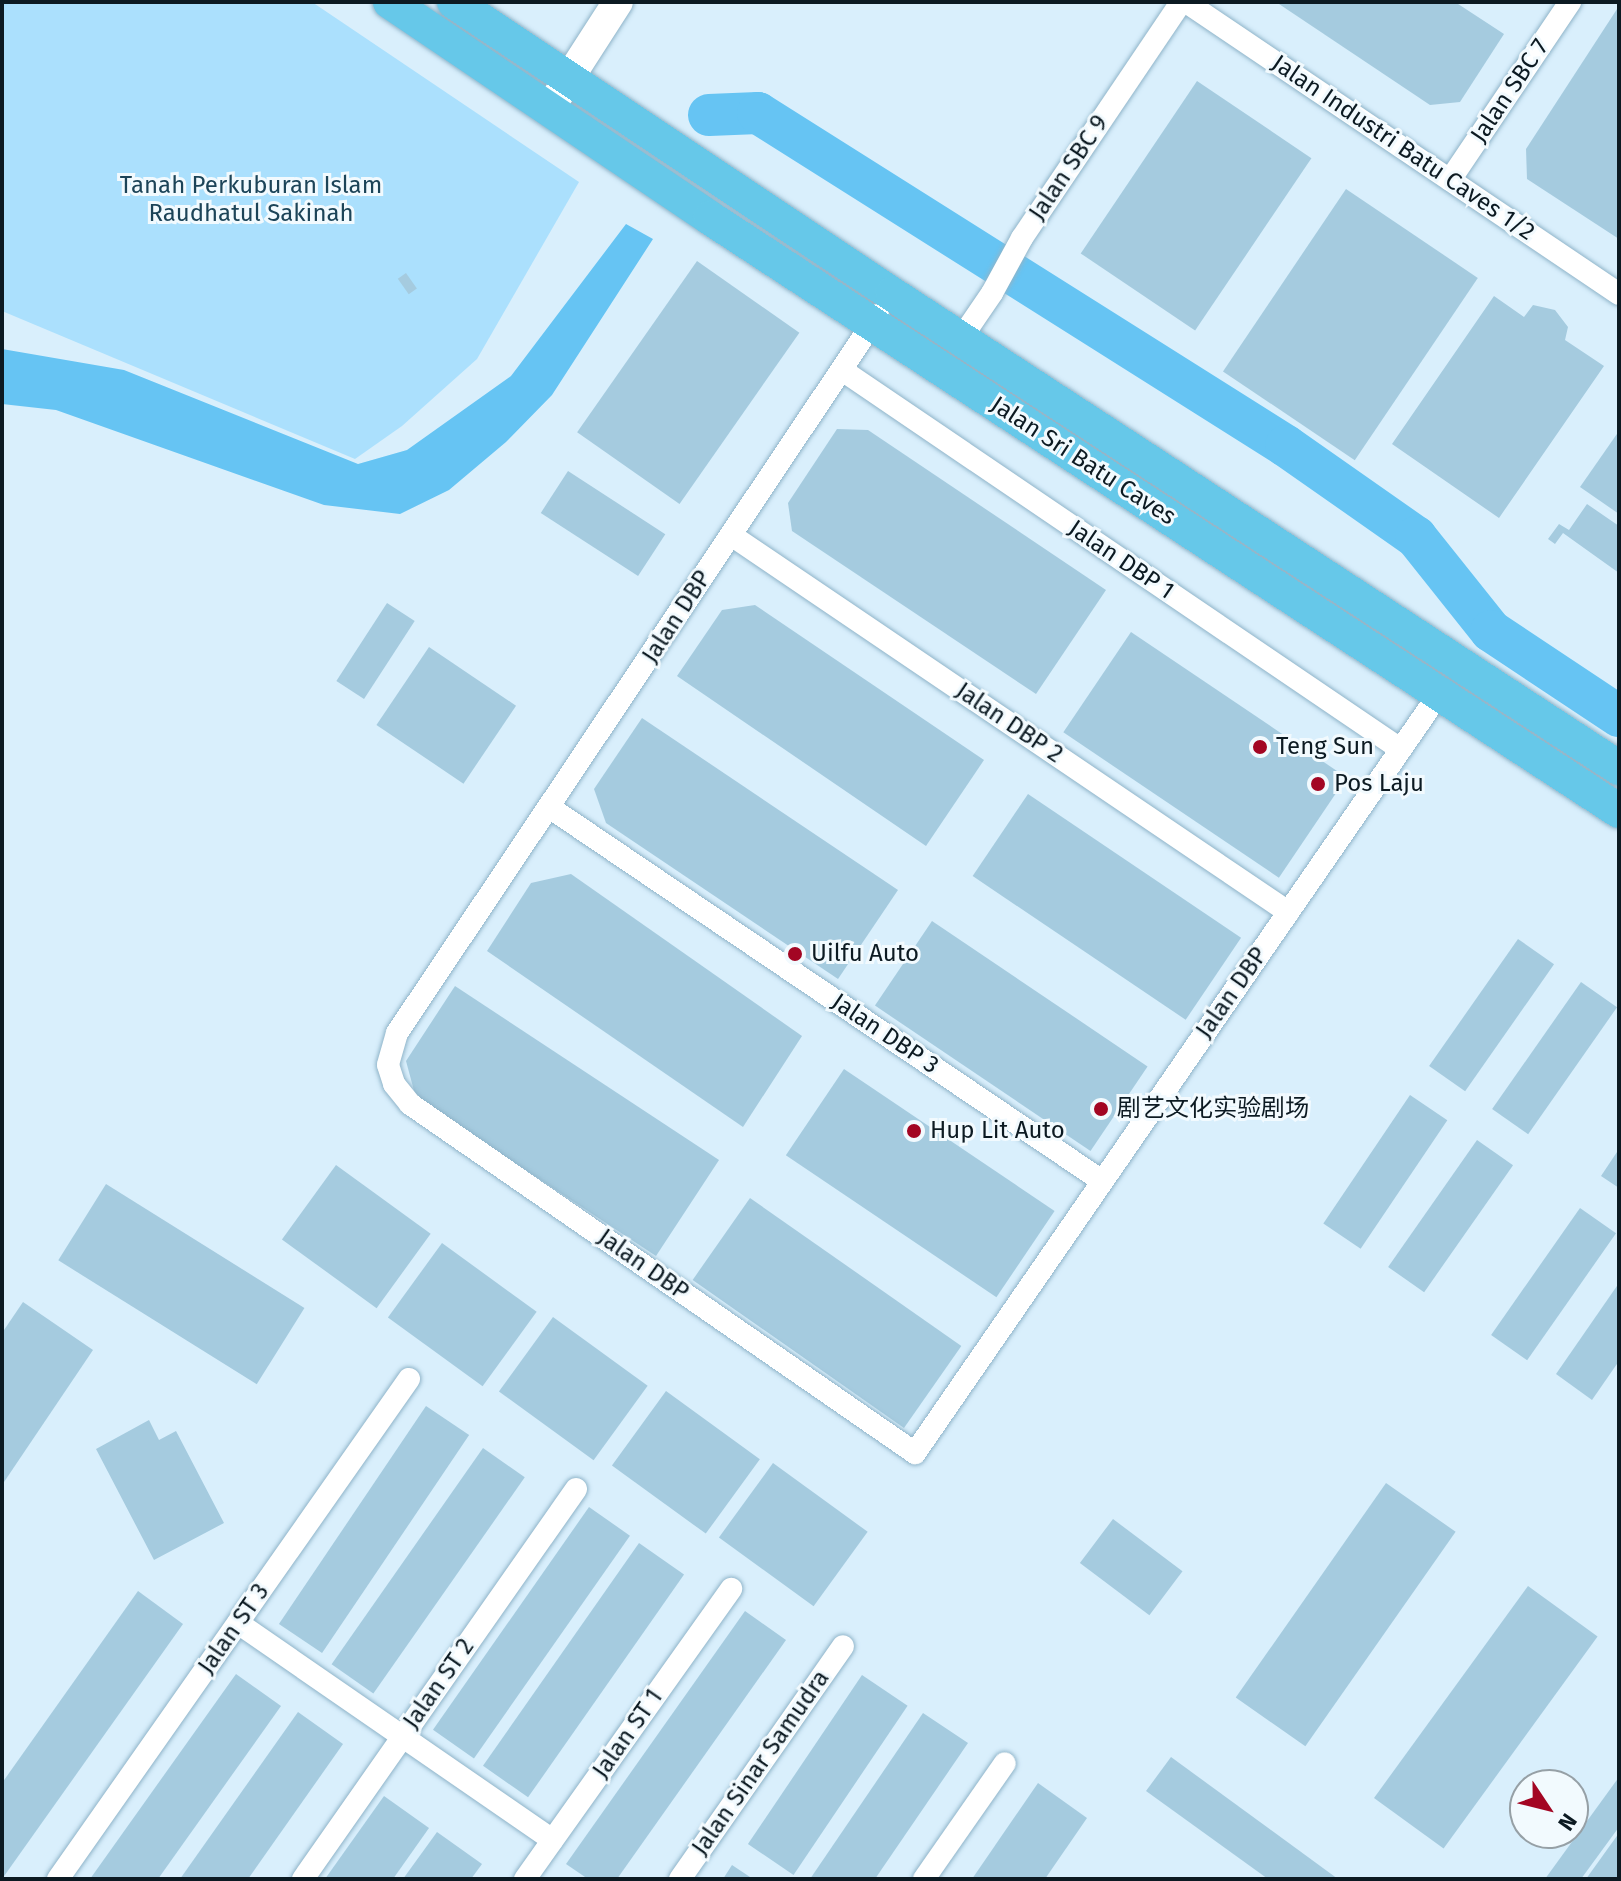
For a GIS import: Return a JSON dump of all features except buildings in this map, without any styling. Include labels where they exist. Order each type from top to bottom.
[{"type":"main road","name":"Jalan Sri Batu Caves","points":[[390,2],[872,324],[1619,811]]},
{"type":"main road","name":"Jalan Sri Batu Caves","points":[[454,2],[892,294],[1619,768]]},
{"type":"street","points":[[549,109],[618,2]]},
{"type":"street","name":"Jalan Industri Batu Caves 1/2","points":[[1183,2],[1619,294]]},
{"type":"street","name":"Jalan SBC 9","points":[[962,337],[992,293],[1022,238],[1183,2]]},
{"type":"street","name":"Jalan SBC 7","points":[[1450,180],[1570,2]]},
{"type":"street","name":"Jalan DBP","points":[[892,294],[397,1033],[388,1065],[394,1084],[410,1104],[915,1453],[1439,694]]},
{"type":"street","name":"Jalan DBP 1","points":[[842,370],[1400,749]]},
{"type":"street","name":"Jalan DBP 2","points":[[731,535],[1288,912]]},
{"type":"street","name":"Jalan DBP 3","points":[[549,807],[1102,1181]]},
{"type":"street","name":"Jalan ST 3","points":[[58,1879],[409,1379]]},
{"type":"street","name":"Jalan ST 2","points":[[303,1879],[576,1489]]},
{"type":"street","name":"Jalan ST 1","points":[[525,1879],[731,1589]]},
{"type":"street","points":[[238,1623],[552,1840]]},
{"type":"street","name":"Jalan Sinar Samudra","points":[[680,1879],[843,1646]]},
{"type":"street","points":[[924,1879],[1005,1763]]},
{"type":"green space","name":"Tanah Perkuburan Islam Raudhatul Sakinah","points":[[2,2],[312,2],[579,182],[477,359],[402,426],[355,459],[2,311]]},
{"type":"shaded area","points":[[626,224],[653,239],[552,395],[506,442],[449,490],[400,514],[324,505],[56,410],[2,404],[2,349],[124,370],[358,464],[407,450],[511,376]]},
{"type":"waterway","points":[[709,115],[758,113],[1286,446],[1416,537],[1491,631],[1619,716]]},
{"type":"place","name":"Teng Sun","points":[[1260,747]]},
{"type":"place","name":"Pos Laju","points":[[1318,784]]},
{"type":"place","name":"Uilfu Auto","points":[[795,954]]},
{"type":"place","name":"剧艺文化实验剧场","points":[[1101,1109]]},
{"type":"place","name":"Hup Lit Auto","points":[[914,1131]]}]
